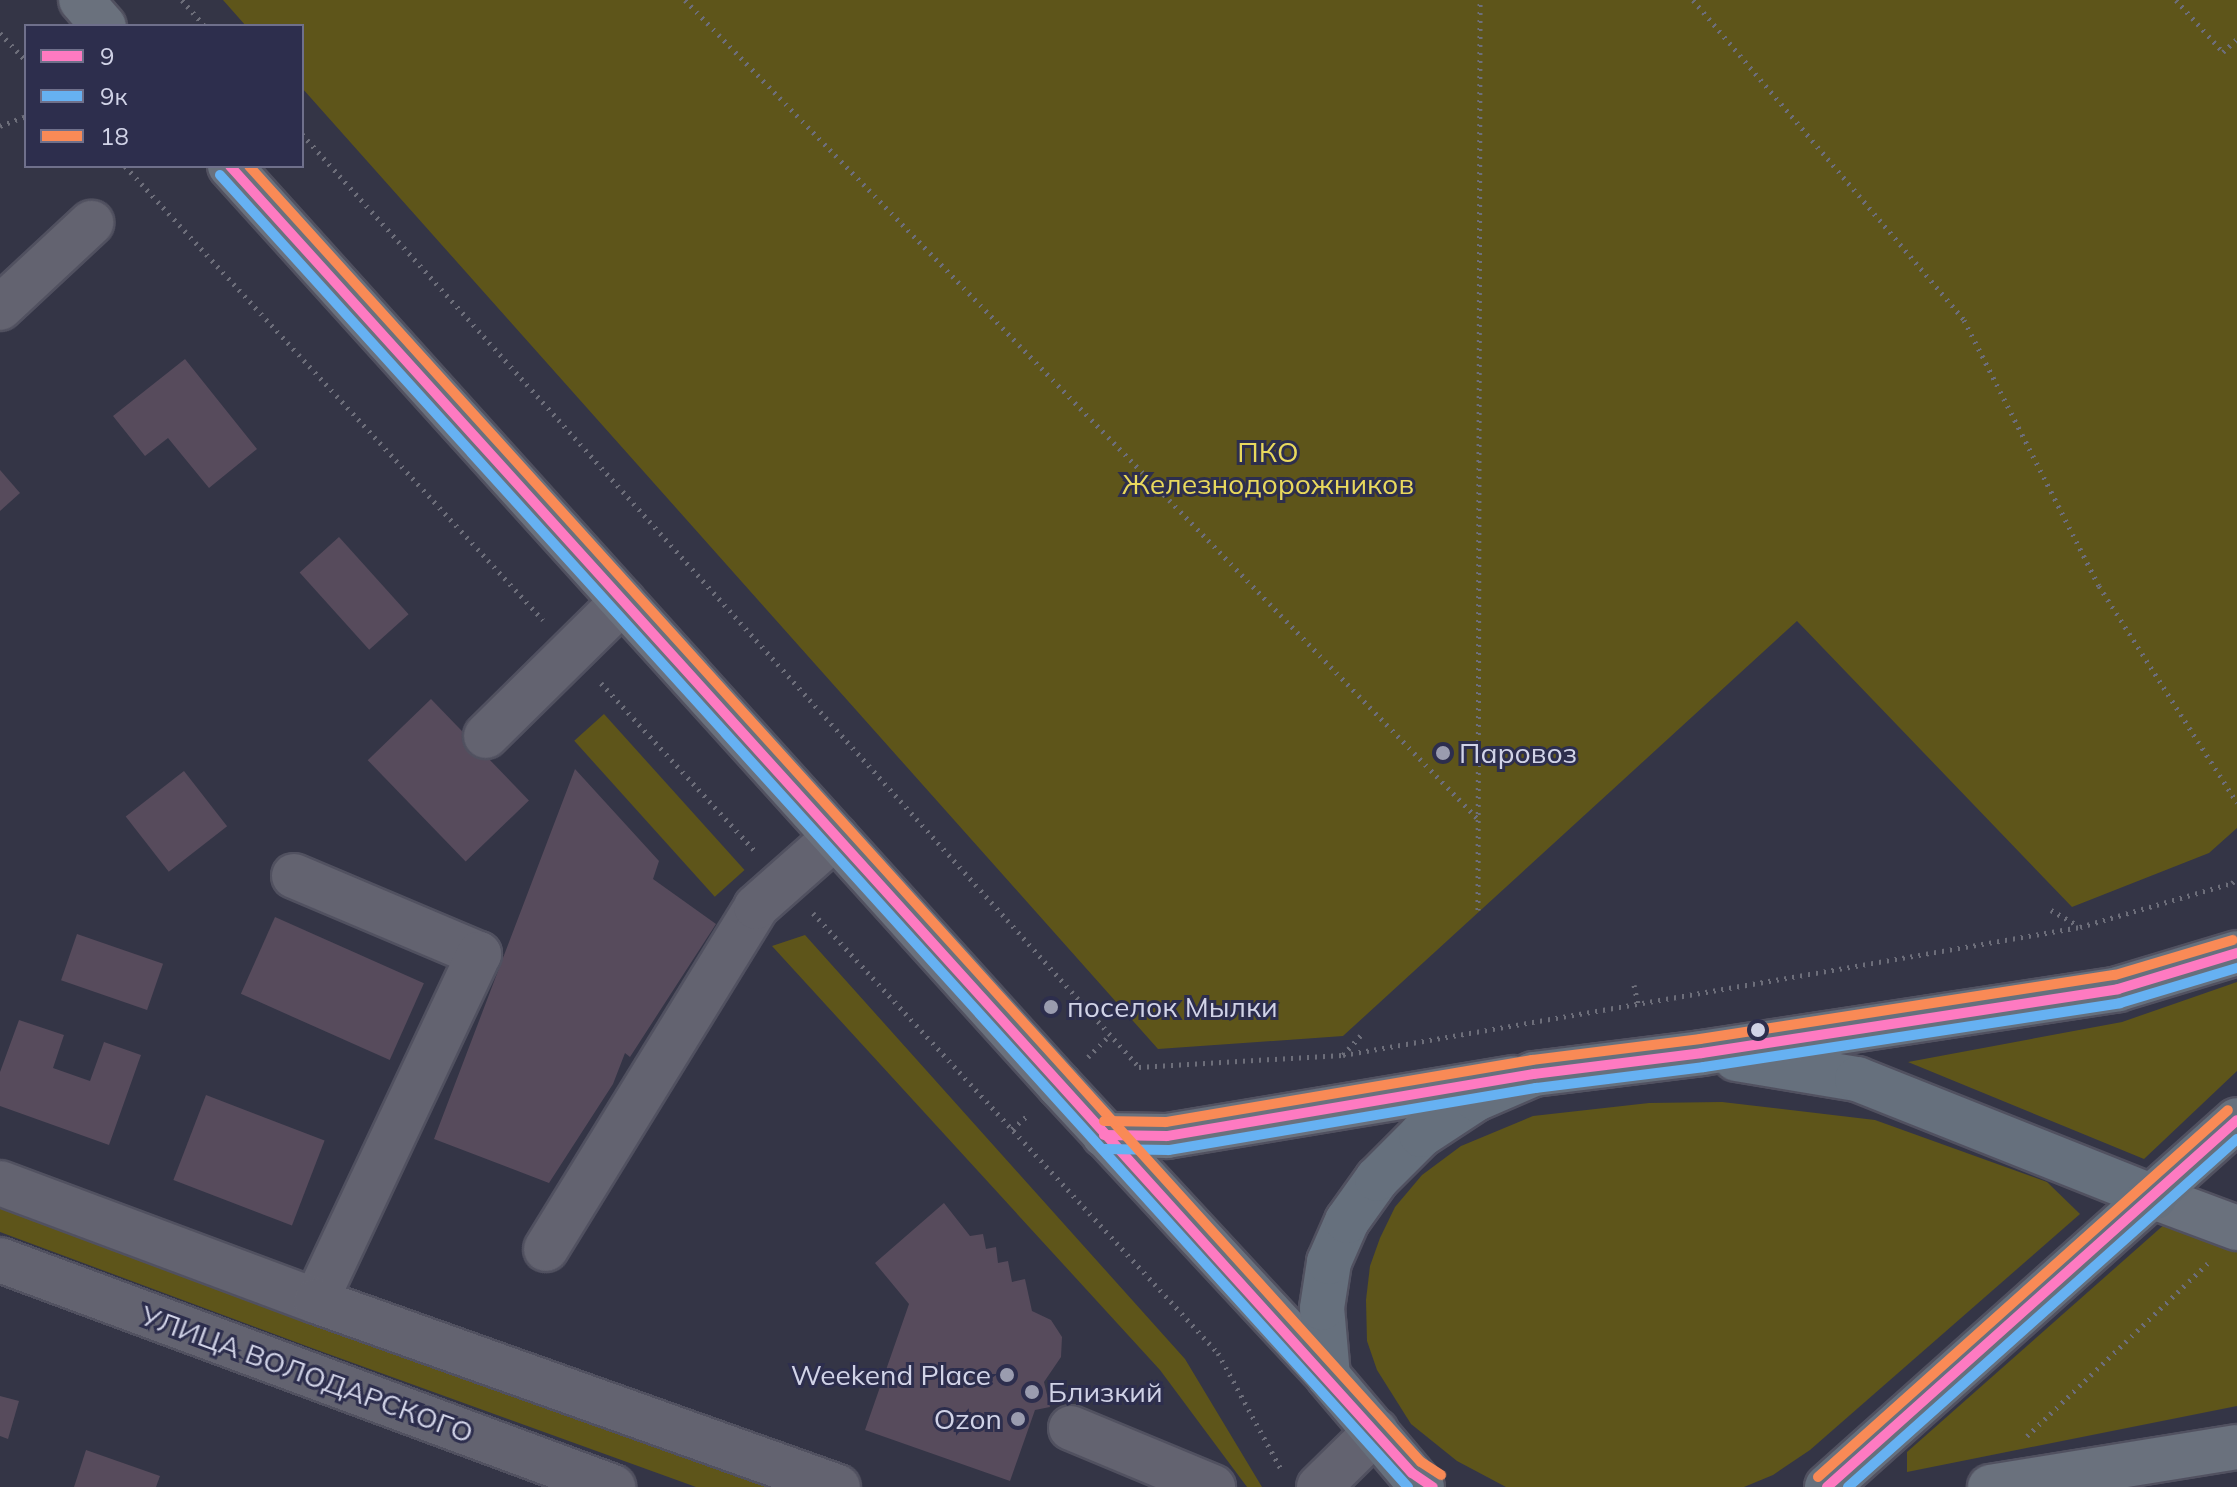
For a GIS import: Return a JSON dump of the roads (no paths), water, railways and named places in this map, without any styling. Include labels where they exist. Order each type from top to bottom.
[{"type":"highway","points":[[1423,1482],[1328,1376],[1322,1308],[1329,1262],[1347,1221],[1377,1179],[1421,1135],[1476,1099],[1534,1074],[1702,1053],[2118,989],[2237,953]]},
{"type":"highway","points":[[1702,1053],[1857,1079],[2154,1197]]},
{"type":"highway","points":[[1827,1487],[2237,1120]]},
{"type":"main road","points":[[81,0],[102,24]]},
{"type":"main road","points":[[232,168],[1104,1135],[1328,1376]]},
{"type":"main road","points":[[1104,1135],[1167,1136],[1534,1074]]},
{"type":"main road","points":[[2154,1197],[2227,1241]]},
{"type":"main road","points":[[1990,1487],[2237,1447]]},
{"type":"street","points":[[0,308],[91,223]]},
{"type":"street","points":[[486,736],[623,601]]},
{"type":"street","points":[[546,1249],[756,907],[835,837]]},
{"type":"street","points":[[294,876],[479,954],[316,1301]]},
{"type":"street","points":[[0,1183],[316,1301],[838,1487]]},
{"type":"street","name":"УЛИЦА ВОЛОДАРСКОГО","points":[[0,1260],[613,1487]]},
{"type":"street","points":[[1071,1428],[1213,1487]]},
{"type":"street","points":[[1302,1480],[1376,1431]]},
{"type":"place","name":"Паровоз","points":[[1443,753]]},
{"type":"place","name":"поселок Мылки","points":[[1051,1007]]},
{"type":"place","name":"Weekend Place","points":[[1007,1375]]},
{"type":"place","name":"Близкий","points":[[1032,1392]]},
{"type":"place","name":"Ozon","points":[[1018,1419]]},
{"type":"park label","name":"ПКО Железнодорожников","points":[[1268,468]]}]
